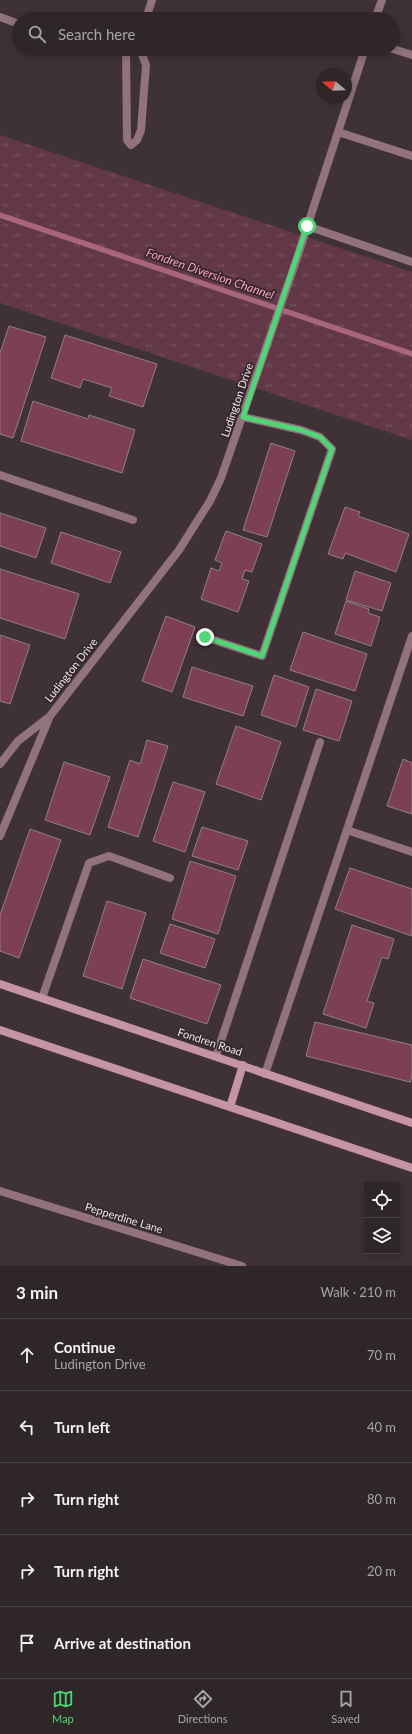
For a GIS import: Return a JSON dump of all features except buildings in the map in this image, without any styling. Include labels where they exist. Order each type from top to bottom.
[{"type":"main road","name":"Fondren Road","points":[[0,984],[412,1123]]},
{"type":"main road","points":[[0,1030],[412,1168]]},
{"type":"main road","points":[[230,1107],[243,1065]]},
{"type":"street","points":[[148,12],[152,0]]},
{"type":"street","points":[[378,12],[382,0]]},
{"type":"street","points":[[0,17],[12,21]]},
{"type":"street","points":[[400,51],[412,55]]},
{"type":"street","points":[[126,56],[126,140],[131,145],[137,140],[142,130],[146,65],[143,56]]},
{"type":"street","name":"Ludington Drive","points":[[0,764],[18,741],[50,716],[179,550],[196,524],[221,478],[296,261],[363,56]]},
{"type":"street","points":[[338,132],[412,156]]},
{"type":"street","points":[[307,226],[412,262]]},
{"type":"street","points":[[205,637],[262,656],[332,449],[320,437],[301,430],[243,417]]},
{"type":"street","points":[[0,475],[133,520]]},
{"type":"street","points":[[266,1074],[412,636]]},
{"type":"street","name":"Ludington Drive","points":[[0,836],[50,716]]},
{"type":"street","points":[[216,1056],[320,742]]},
{"type":"street","points":[[347,830],[412,852]]},
{"type":"street","points":[[42,998],[89,863],[109,856],[170,878]]},
{"type":"street","name":"Pepperdine Lane","points":[[0,1191],[242,1266]]},
{"type":"green space","points":[[0,135],[412,272],[412,440],[0,303]]},
{"type":"waterway","name":"Fondren Diversion Channel","points":[[0,215],[412,354]]},
{"type":"route","points":[[205,637],[262,656],[332,449],[320,437],[301,430],[243,417],[307,226]]}]
